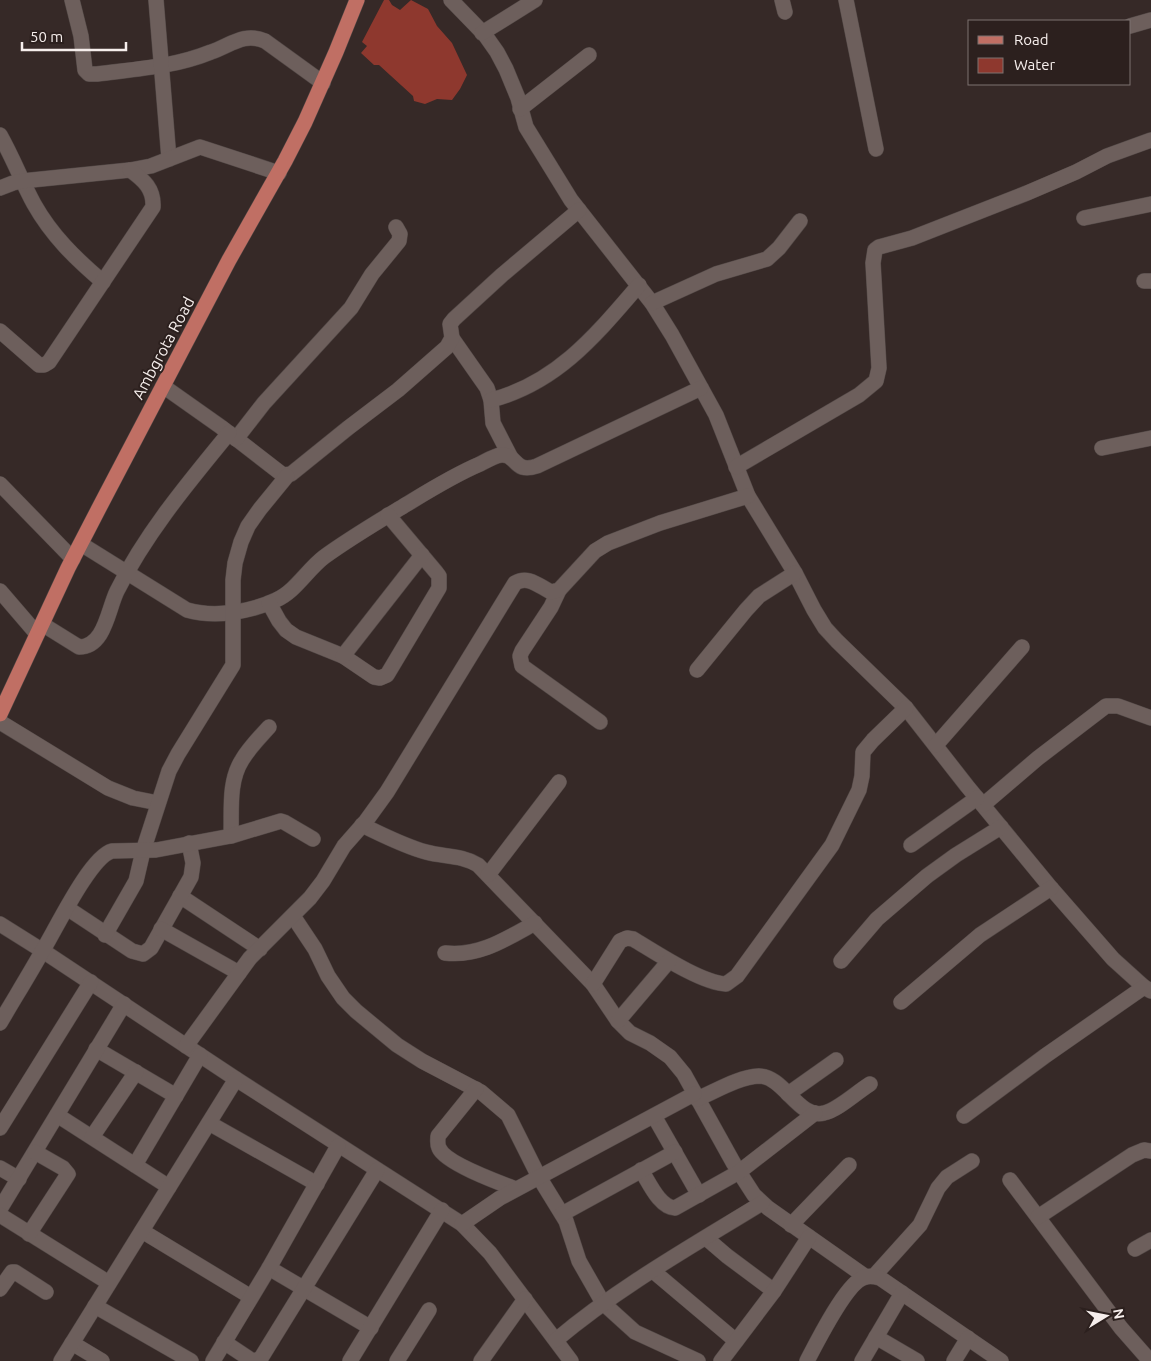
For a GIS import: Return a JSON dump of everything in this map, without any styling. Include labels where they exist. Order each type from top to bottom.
[{"type":"main road","name":"Ambgrota Road","points":[[0,714],[73,559],[162,386],[305,122],[357,0]]},
{"type":"street","points":[[72,0],[81,36],[85,70],[89,74],[182,62],[248,36],[265,41],[323,83]]},
{"type":"street","points":[[156,0],[169,159]]},
{"type":"street","points":[[451,0],[482,32],[497,52],[518,98],[523,119],[531,138],[579,210],[639,285],[672,335],[716,415],[748,496],[795,573],[825,628],[906,708],[1051,888],[1113,959],[1148,989],[1045,1056],[964,1116]]},
{"type":"street","points":[[482,32],[535,0]]},
{"type":"street","points":[[846,0],[876,149]]},
{"type":"street","points":[[1131,26],[1151,20]]},
{"type":"street","points":[[520,109],[589,55]]},
{"type":"street","points":[[0,135],[35,205],[64,247],[104,282]]},
{"type":"street","points":[[736,468],[859,395],[876,381],[879,368],[873,263],[875,250],[883,244],[912,238],[1027,193],[1076,172],[1107,156],[1151,140]]},
{"type":"street","points":[[0,188],[13,182],[130,170],[151,166],[200,147],[278,173]]},
{"type":"street","points":[[0,331],[39,365],[49,362],[153,207],[152,194],[148,185],[130,170]]},
{"type":"street","points":[[1084,218],[1151,204]]},
{"type":"street","points":[[579,210],[502,275],[450,324],[452,338],[479,375],[486,388],[490,400],[493,423],[511,458],[518,466],[523,468],[527,469],[537,466],[701,388]]},
{"type":"street","points":[[652,303],[716,274],[767,260],[780,248],[800,221]]},
{"type":"street","points":[[0,591],[40,629],[80,647],[95,642],[127,572],[160,519],[181,491],[351,308],[372,274],[399,241],[400,234],[396,227]]},
{"type":"street","points":[[490,400],[511,394],[534,383],[568,361],[599,332],[639,285]]},
{"type":"street","points":[[105,935],[136,881],[158,803],[178,754],[233,665],[235,563],[248,526],[287,476],[299,469],[398,390],[447,347],[452,338]]},
{"type":"street","points":[[162,386],[287,476]]},
{"type":"street","points":[[1102,448],[1151,438]]},
{"type":"street","points":[[81,544],[187,610],[216,615],[269,603],[290,591],[323,558],[388,515],[478,464],[501,455],[511,458]]},
{"type":"street","points":[[0,484],[73,559]]},
{"type":"street","points":[[600,722],[522,666],[520,656],[551,608],[559,590],[596,551],[608,543],[660,523],[748,496]]},
{"type":"street","points":[[269,603],[278,621],[296,637],[344,656],[374,677],[384,677],[391,671],[439,588],[439,576],[388,515]]},
{"type":"street","points":[[344,656],[422,555]]},
{"type":"street","points":[[697,670],[759,596],[795,573]]},
{"type":"street","points":[[186,1046],[239,973],[260,948],[324,882],[344,846],[387,792],[409,758],[515,583],[524,579],[534,582],[551,592],[559,590]]},
{"type":"street","points":[[936,745],[1022,647]]},
{"type":"street","points":[[911,845],[980,802],[1106,706],[1118,706],[1151,718]]},
{"type":"street","points":[[593,984],[620,941],[624,938],[632,939],[680,967],[722,984],[726,984],[737,976],[832,845],[859,790],[862,776],[863,752],[906,708]]},
{"type":"street","points":[[0,722],[108,788],[133,798],[158,803]]},
{"type":"street","points":[[231,836],[234,777],[242,759],[268,727]]},
{"type":"street","points":[[488,875],[559,782]]},
{"type":"street","points":[[0,1023],[88,874],[106,852],[112,850],[143,851],[189,844],[231,836],[280,821],[313,839]]},
{"type":"street","points":[[362,825],[392,839],[428,852],[469,860],[478,865],[593,984],[618,1021],[630,1033],[650,1043],[670,1057],[684,1074],[739,1172],[754,1195],[762,1203],[870,1276],[880,1278],[1001,1361]]},
{"type":"street","points":[[841,962],[877,919],[927,876],[1001,827]]},
{"type":"street","points":[[67,908],[105,935],[138,954],[143,954],[151,948],[191,877],[193,869],[189,844]]},
{"type":"street","points":[[901,1002],[980,935],[1051,888]]},
{"type":"street","points":[[180,896],[260,948]]},
{"type":"street","points":[[293,916],[315,949],[328,976],[343,998],[397,1045],[422,1061],[476,1089],[508,1115],[570,1230],[579,1261],[604,1303],[635,1332],[698,1361]]},
{"type":"street","points":[[0,924],[43,950],[236,1080],[462,1224],[490,1253],[571,1361]]},
{"type":"street","points":[[445,953],[459,955],[479,951],[535,924]]},
{"type":"street","points":[[161,929],[239,973]]},
{"type":"street","points":[[618,1021],[669,961]]},
{"type":"street","points":[[0,1128],[91,982]]},
{"type":"street","points":[[0,1209],[124,1004]]},
{"type":"street","points":[[96,1049],[176,1096]]},
{"type":"street","points":[[135,1165],[200,1055]]},
{"type":"street","points":[[788,1094],[836,1060]]},
{"type":"street","points":[[92,1137],[136,1072]]},
{"type":"street","points":[[462,1224],[516,1189],[654,1116],[696,1096],[742,1080],[759,1076],[767,1078],[775,1082],[805,1109],[822,1114],[830,1111],[870,1084]]},
{"type":"street","points":[[60,1361],[236,1080]]},
{"type":"street","points":[[476,1089],[438,1136],[437,1143],[439,1149],[443,1154],[476,1173],[516,1189]]},
{"type":"street","points":[[641,1170],[662,1202],[670,1208],[678,1207],[739,1172],[814,1113]]},
{"type":"street","points":[[57,1115],[169,1187]]},
{"type":"street","points":[[654,1116],[699,1195]]},
{"type":"street","points":[[209,1123],[317,1184]]},
{"type":"street","points":[[212,1361],[269,1268],[338,1146]]},
{"type":"street","points":[[1038,1217],[1132,1155],[1144,1150],[1151,1151]]},
{"type":"street","points":[[30,1234],[68,1174],[62,1168],[35,1152]]},
{"type":"street","points":[[562,1214],[675,1152]]},
{"type":"street","points":[[807,1361],[848,1290],[859,1280],[870,1276],[920,1225],[938,1188],[948,1177],[972,1161]]},
{"type":"street","points":[[791,1224],[849,1165]]},
{"type":"street","points":[[0,1168],[19,1179]]},
{"type":"street","points":[[224,1342],[251,1360],[255,1361],[261,1358],[377,1170]]},
{"type":"street","points":[[1010,1180],[1121,1328],[1150,1361]]},
{"type":"street","points":[[556,1340],[604,1303],[762,1203]]},
{"type":"street","points":[[350,1361],[442,1210]]},
{"type":"street","points":[[0,1216],[110,1283]]},
{"type":"street","points":[[142,1231],[251,1297]]},
{"type":"street","points":[[721,1361],[774,1291],[810,1237]]},
{"type":"street","points":[[706,1238],[774,1291]]},
{"type":"street","points":[[1135,1249],[1151,1240]]},
{"type":"street","points":[[269,1268],[371,1328]]},
{"type":"street","points":[[653,1271],[736,1341]]},
{"type":"street","points":[[2,1281],[12,1272],[15,1272],[46,1292]]},
{"type":"street","points":[[862,1361],[902,1293]]},
{"type":"street","points":[[481,1361],[525,1299]]},
{"type":"street","points":[[95,1306],[191,1361]]},
{"type":"street","points":[[396,1361],[429,1310]]},
{"type":"street","points":[[876,1337],[917,1361]]},
{"type":"street","points":[[954,1361],[968,1338]]},
{"type":"street","points":[[72,1343],[102,1361]]},
{"type":"water","points":[[384,0],[389,0],[392,5],[400,10],[411,0],[428,9],[437,26],[452,43],[467,75],[452,100],[437,99],[425,104],[414,101],[413,96],[379,65],[374,65],[361,53],[367,46],[362,42]]}]
